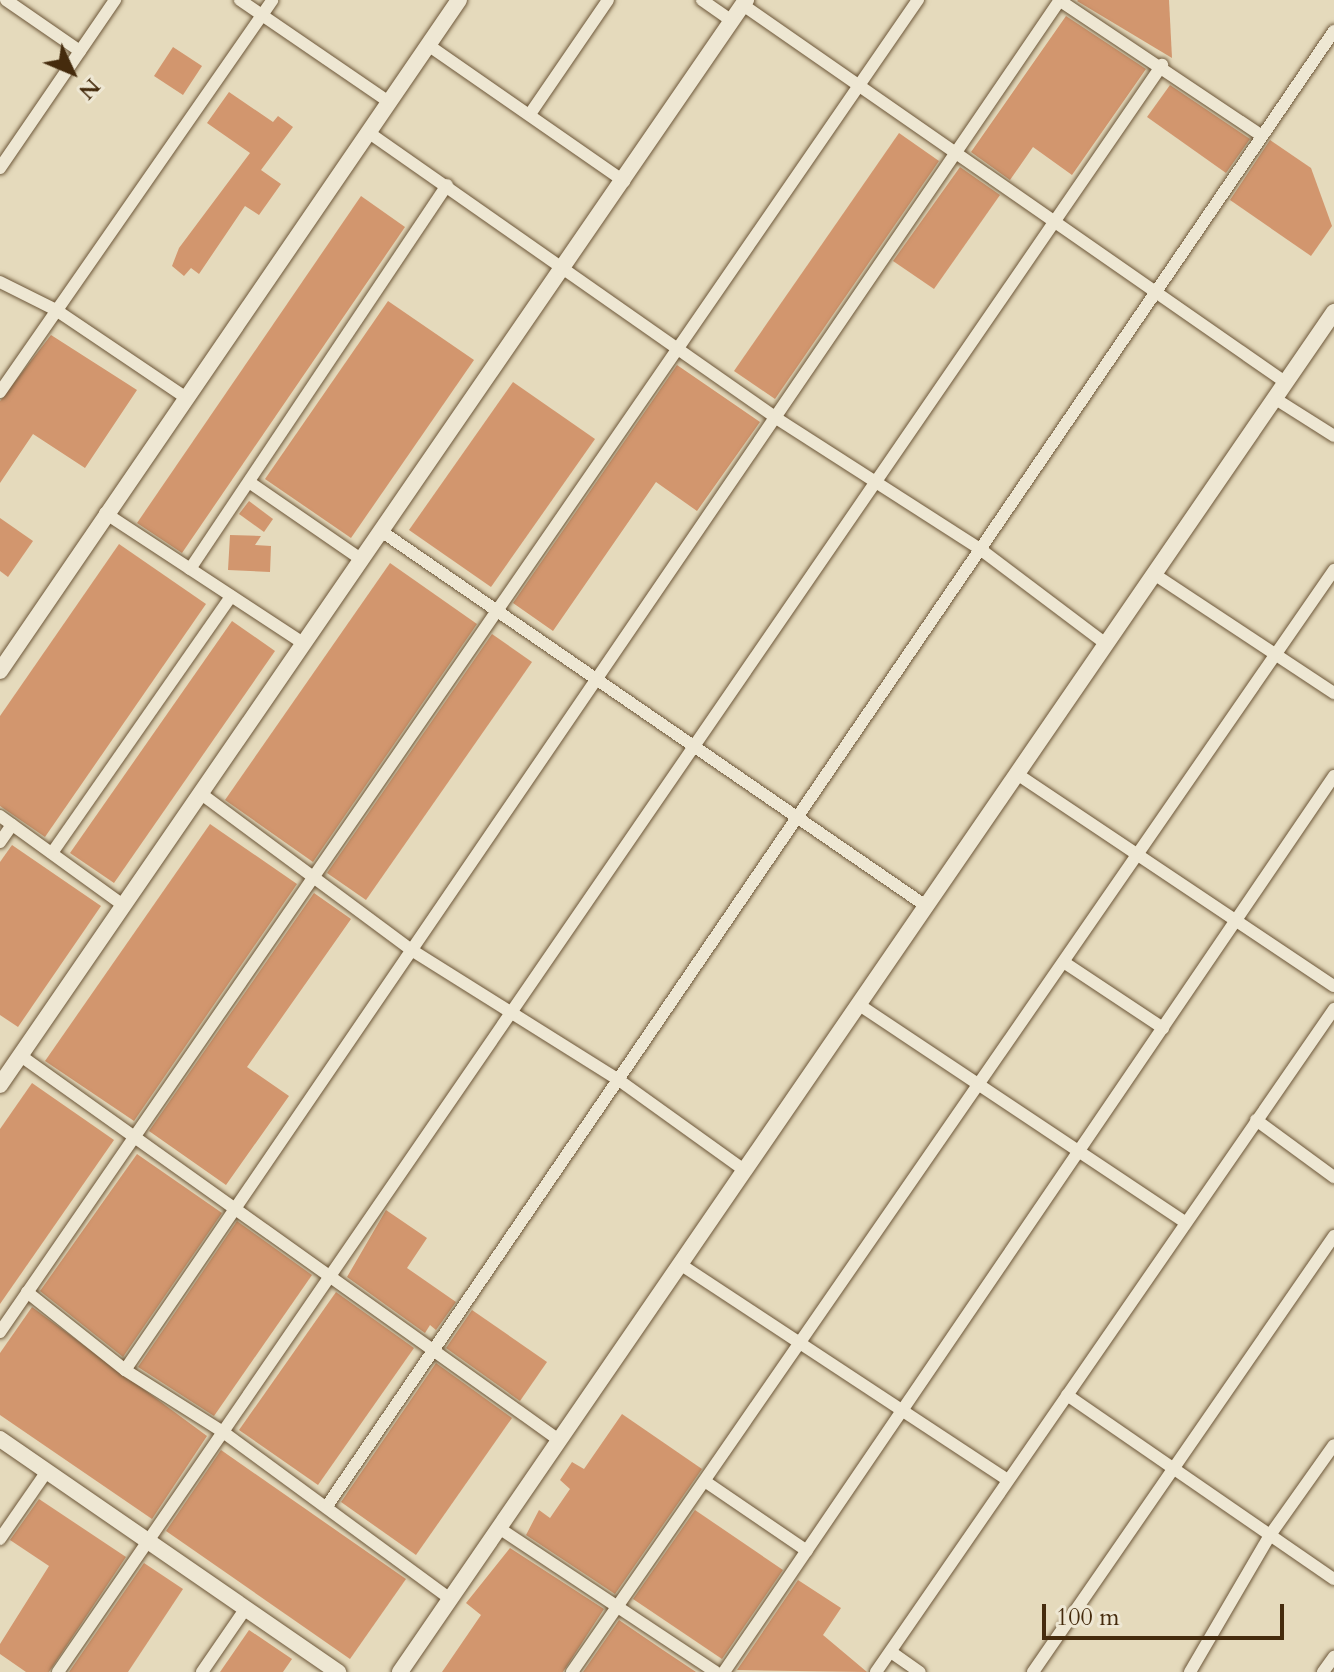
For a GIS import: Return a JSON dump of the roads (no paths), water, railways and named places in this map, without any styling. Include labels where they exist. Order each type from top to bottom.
[{"type":"street","points":[[6,0],[80,51]]},
{"type":"street","points":[[0,168],[115,0]]},
{"type":"street","points":[[240,0],[389,102]]},
{"type":"street","points":[[0,392],[272,0]]},
{"type":"street","points":[[0,671],[105,513],[459,0]]},
{"type":"street","points":[[530,114],[608,0]]},
{"type":"street","points":[[702,0],[731,20]]},
{"type":"street","points":[[0,1332],[495,609],[918,0]]},
{"type":"street","points":[[125,1370],[776,418],[950,156],[1060,0],[1162,65],[1262,136]]},
{"type":"street","points":[[0,1085],[624,181],[744,2],[860,84],[950,156],[1056,220],[1158,289],[1285,382]]},
{"type":"street","points":[[327,1506],[797,812],[1334,31]]},
{"type":"street","points":[[428,45],[624,181]]},
{"type":"street","points":[[58,1672],[1162,65]]},
{"type":"street","points":[[368,132],[680,345],[776,418],[877,479],[980,549],[1106,644]]},
{"type":"street","points":[[190,569],[447,185]]},
{"type":"street","points":[[0,282],[56,310],[185,397]]},
{"type":"street","points":[[400,1672],[1334,312]]},
{"type":"street","points":[[1274,398],[1334,436]]},
{"type":"street","points":[[249,482],[362,560]]},
{"type":"street","points":[[105,513],[303,643]]},
{"type":"street","points":[[381,531],[495,609],[593,682],[696,743],[797,812],[926,906]]},
{"type":"street","points":[[572,1672],[1334,570]]},
{"type":"street","points":[[1154,574],[1334,693]]},
{"type":"street","points":[[52,853],[231,596]]},
{"type":"street","points":[[1017,774],[1141,853],[1334,986]]},
{"type":"street","points":[[724,1672],[1334,776]]},
{"type":"street","points":[[200,793],[315,874],[410,949],[616,1078],[744,1170]]},
{"type":"street","points":[[0,816],[123,905]]},
{"type":"street","points":[[0,842],[12,825]]},
{"type":"street","points":[[1065,963],[1163,1028]]},
{"type":"street","points":[[858,1004],[982,1083],[1182,1220]]},
{"type":"street","points":[[876,1672],[1067,1395],[1182,1220],[1334,1009]]},
{"type":"street","points":[[21,1056],[135,1136],[233,1213],[332,1274],[559,1440]]},
{"type":"street","points":[[1256,1120],[1334,1177]]},
{"type":"street","points":[[1033,1672],[1334,1236]]},
{"type":"street","points":[[680,1264],[904,1407],[1007,1480]]},
{"type":"street","points":[[27,1292],[125,1370],[223,1432],[450,1599]]},
{"type":"street","points":[[1067,1395],[1334,1579]]},
{"type":"street","points":[[0,1439],[338,1672]]},
{"type":"street","points":[[1190,1672],[1270,1535],[1334,1445]]},
{"type":"street","points":[[0,1539],[47,1471]]},
{"type":"street","points":[[706,1482],[807,1551]]},
{"type":"street","points":[[499,1528],[716,1672]]},
{"type":"street","points":[[202,1672],[246,1608]]},
{"type":"street","points":[[891,1652],[920,1672]]},
{"type":"street","points":[[1323,1672],[1334,1657]]}]
